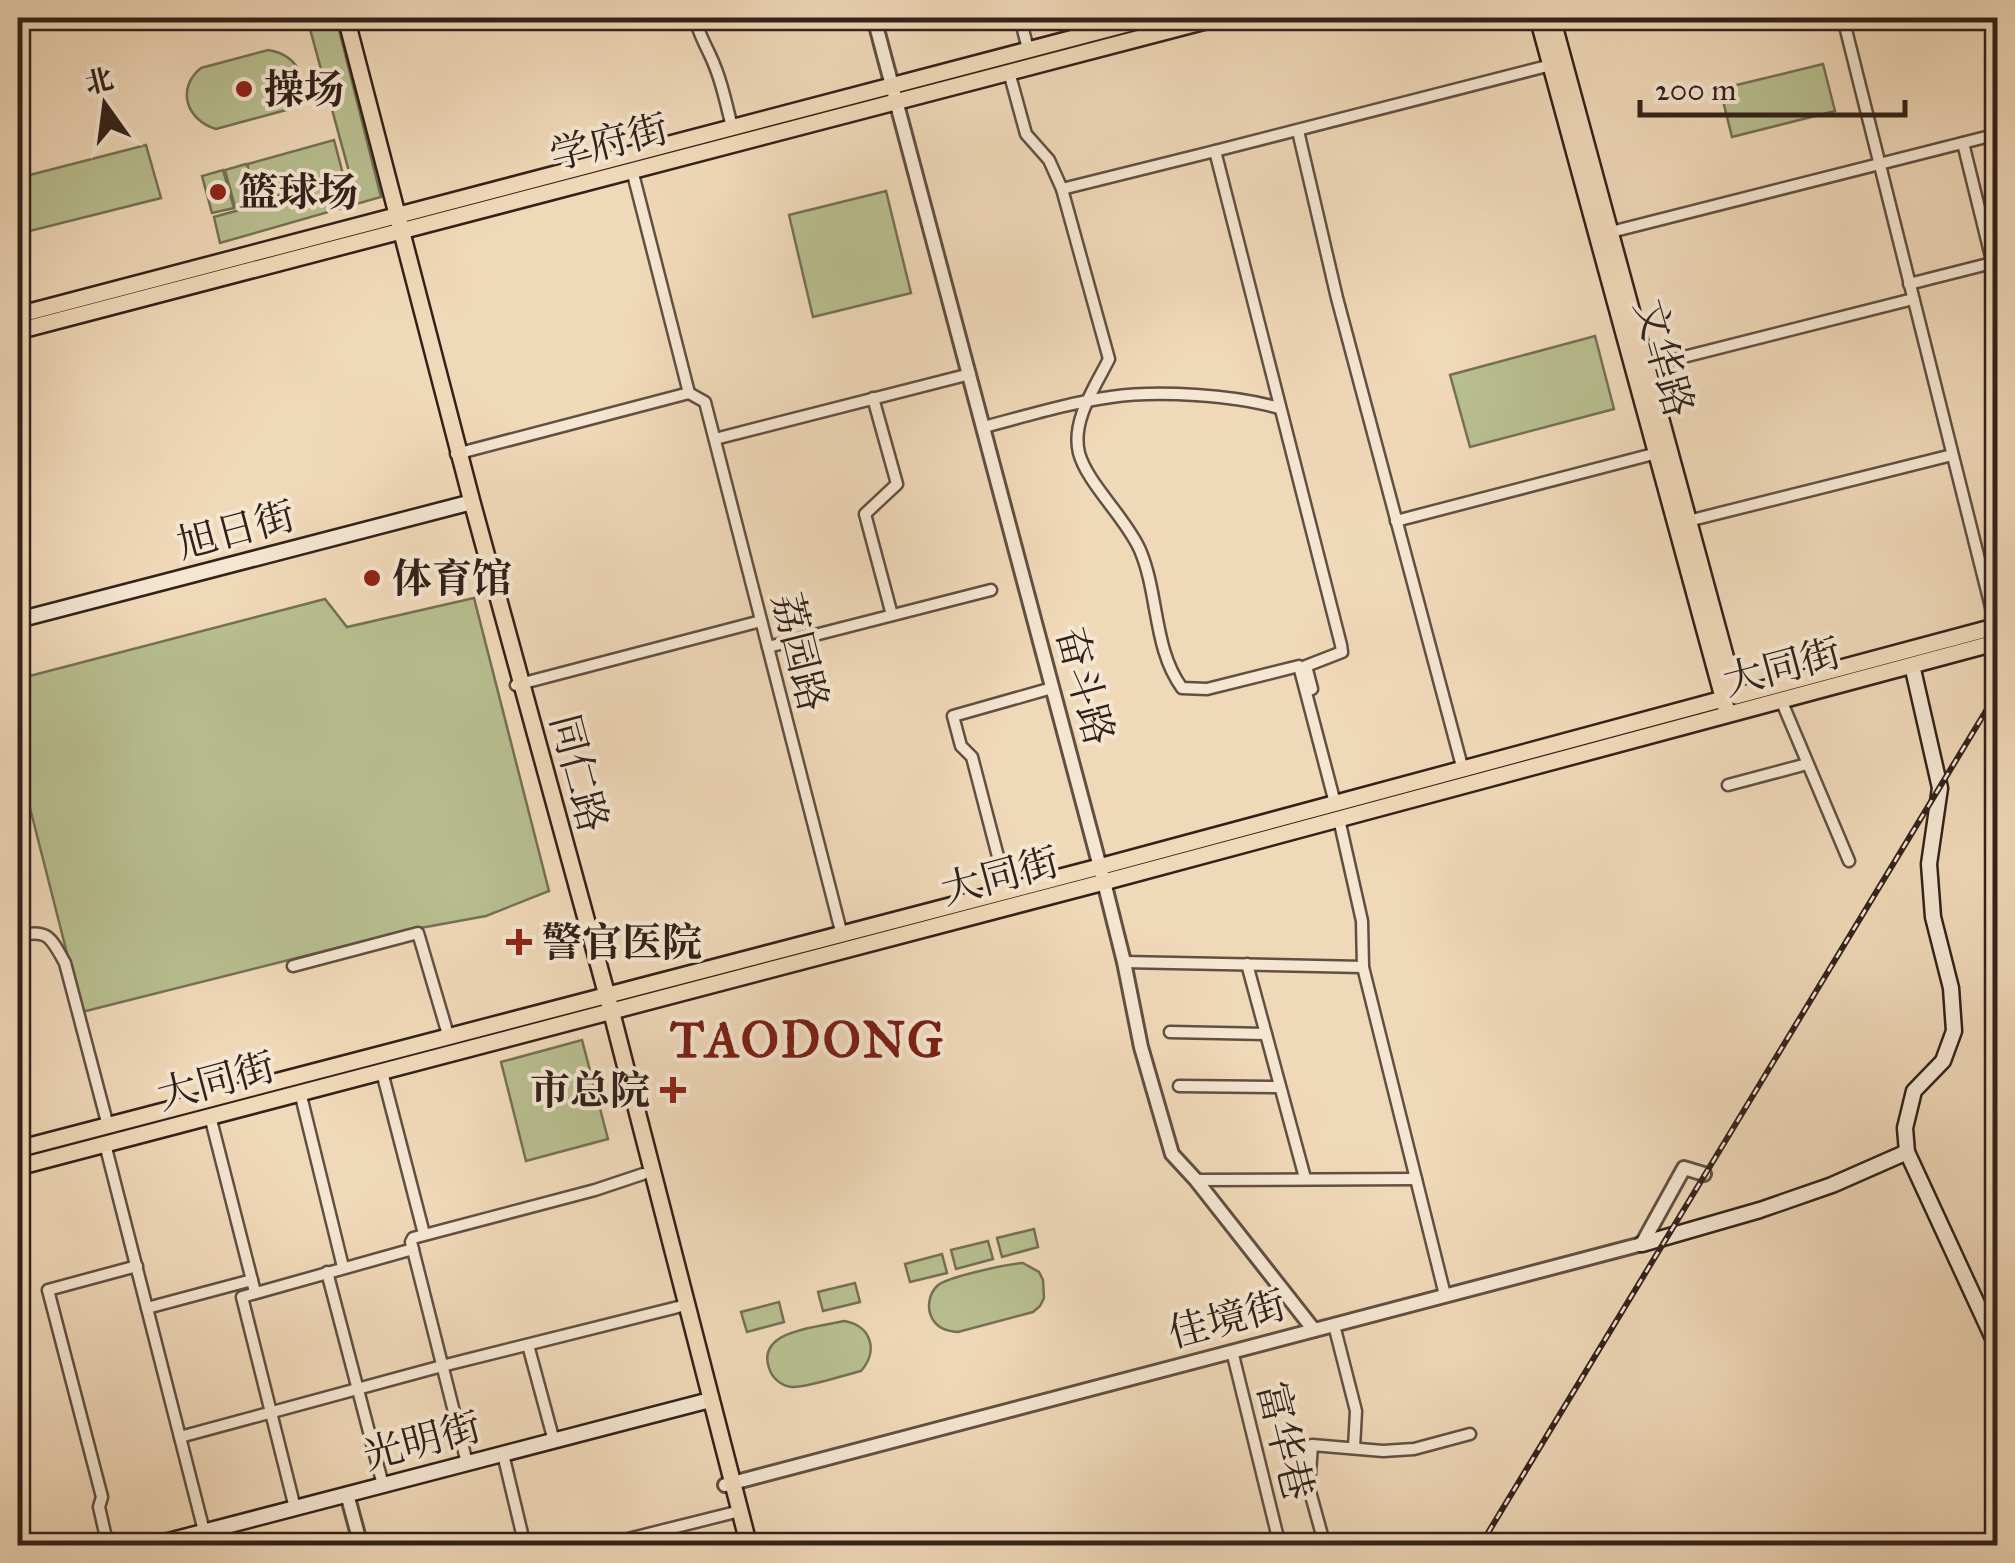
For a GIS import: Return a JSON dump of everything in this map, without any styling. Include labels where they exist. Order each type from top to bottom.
[{"type":"main road","name":"同仁路","points":[[343,18],[729,1484],[749,1546]]},
{"type":"main road","name":"学府街","points":[[18,315],[632,170],[1028,49],[1150,18]]},
{"type":"main road","name":"学府街","points":[[18,331],[732,127],[1009,72],[1218,18]]},
{"type":"main road","name":"文华路","points":[[1538,18],[1604,234]]},
{"type":"main road","name":"文华路","points":[[1552,18],[1604,234],[1732,705]]},
{"type":"main road","name":"文华路","points":[[1663,452],[1688,521],[1732,705]]},
{"type":"main road","name":"旭日街","points":[[18,620],[470,503]]},
{"type":"main road","name":"大同街","points":[[1339,808],[1462,770],[1732,705],[1780,700],[1912,664],[1997,632]]},
{"type":"main road","name":"大同街","points":[[18,1149],[449,1038],[604,1005],[1102,875],[1997,632]]},
{"type":"main road","points":[[1912,664],[1940,788],[1929,864],[1933,917],[1952,988],[1954,1031],[1943,1061],[1914,1091],[1906,1128],[1907,1152],[1998,1349]]},
{"type":"main road","name":"大同街","points":[[18,1168],[382,1072],[842,935],[1007,891],[1102,875]]},
{"type":"main road","name":"同仁路","points":[[604,1005],[643,1174],[707,1401]]},
{"type":"main road","points":[[1642,1244],[1832,1186],[1907,1152]]},
{"type":"main road","name":"光明街","points":[[149,1546],[707,1401]]},
{"type":"main road","name":"同仁路","points":[[729,1484],[741,1546]]},
{"type":"street","points":[[695,18],[718,76],[732,127]]},
{"type":"street","name":"奋斗路","points":[[874,18],[1102,875],[1141,1046],[1172,1154],[1314,1330]]},
{"type":"street","points":[[1020,18],[1028,49]]},
{"type":"street","points":[[1843,18],[1952,455],[1994,600],[1997,632]]},
{"type":"street","points":[[1062,189],[1552,65]]},
{"type":"street","points":[[1009,72],[1026,134],[1049,160],[1062,189],[1108,359],[1088,400],[1078,433],[1079,452],[1088,472],[1138,545],[1150,576],[1162,648],[1173,676],[1182,688],[1207,689],[1299,666],[1339,808]]},
{"type":"street","points":[[1298,130],[1337,298],[1462,770]]},
{"type":"street","points":[[1604,234],[1998,134]]},
{"type":"street","points":[[1963,143],[1998,285]]},
{"type":"street","points":[[1216,151],[1341,645],[1342,652],[1306,666],[1362,921],[1362,967],[1445,1295]]},
{"type":"street","name":"荔园路","points":[[632,170],[689,393],[706,402],[842,935]]},
{"type":"street","points":[[1910,284],[1995,263]]},
{"type":"street","points":[[1640,369],[1913,299]]},
{"type":"street","points":[[715,439],[970,374]]},
{"type":"street","points":[[457,454],[689,393]]},
{"type":"street","points":[[984,427],[1123,395],[1250,400],[1279,408]]},
{"type":"street","points":[[873,398],[896,484],[866,514],[892,615]]},
{"type":"street","points":[[1396,521],[1663,452]]},
{"type":"street","points":[[1688,521],[1952,455]]},
{"type":"street","points":[[768,647],[991,590]]},
{"type":"street","points":[[518,685],[761,621]]},
{"type":"street","points":[[1007,891],[972,756],[961,746],[953,716],[1052,688]]},
{"type":"street","points":[[1780,700],[1849,861]]},
{"type":"street","points":[[1728,785],[1808,764]]},
{"type":"street","points":[[292,966],[418,933],[449,1038]]},
{"type":"street","points":[[18,936],[46,934],[64,963],[108,1126]]},
{"type":"street","points":[[1124,962],[1362,967]]},
{"type":"street","points":[[1247,964],[1305,1178]]},
{"type":"street","points":[[1170,1032],[1266,1034]]},
{"type":"street","points":[[382,1072],[424,1234]]},
{"type":"street","points":[[1179,1086],[1280,1087]]},
{"type":"street","points":[[300,1092],[344,1267]]},
{"type":"street","points":[[210,1116],[255,1292]]},
{"type":"street","points":[[106,1144],[204,1531]]},
{"type":"street","points":[[1642,1244],[1684,1168],[1704,1174]]},
{"type":"street","points":[[467,1463],[413,1238],[643,1174]]},
{"type":"street","points":[[1196,1180],[1416,1180]]},
{"type":"street","name":"佳境街","points":[[729,1484],[1642,1244]]},
{"type":"street","points":[[295,1508],[242,1297],[413,1249]]},
{"type":"street","points":[[108,1546],[98,1506],[102,1497],[48,1290],[136,1266]]},
{"type":"street","points":[[327,1272],[382,1485]]},
{"type":"street","points":[[147,1308],[252,1280]]},
{"type":"street","points":[[180,1437],[678,1306]]},
{"type":"street","points":[[1334,1325],[1356,1411],[1354,1448]]},
{"type":"street","points":[[528,1345],[554,1440]]},
{"type":"street","name":"富华巷","points":[[1232,1352],[1280,1546]]},
{"type":"street","points":[[1325,1546],[1310,1488],[1312,1445],[1382,1451],[1414,1449],[1470,1434]]},
{"type":"street","points":[[503,1454],[525,1546]]},
{"type":"street","points":[[347,1494],[361,1546]]},
{"type":"street","points":[[600,1546],[732,1512]]},
{"type":"green space","points":[[307,18],[336,18],[381,197],[220,243],[214,217],[351,179]]},
{"type":"green space","name":"操场","points":[[268,50],[289,58],[300,73],[299,92],[286,110],[216,129],[197,118],[187,94],[193,76],[201,68]]},
{"type":"green space","points":[[1823,64],[1835,111],[1732,137],[1720,89]]},
{"type":"green space","points":[[334,140],[344,178],[235,207],[225,170],[246,164],[248,167]]},
{"type":"green space","points":[[146,145],[161,198],[18,234],[18,178]]},
{"type":"green space","name":"篮球场","points":[[223,170],[234,208],[212,213],[202,176]]},
{"type":"green space","points":[[886,191],[911,293],[813,317],[789,215]]},
{"type":"green space","points":[[1595,336],[1614,409],[1470,447],[1450,375]]},
{"type":"green space","points":[[1997,553],[1997,597],[1990,603],[1978,558]]},
{"type":"green space","points":[[474,598],[549,891],[486,916],[404,931],[82,1012],[18,761],[18,679],[325,599],[347,627]]},
{"type":"green space","points":[[582,1040],[608,1139],[526,1161],[501,1062]]},
{"type":"green space","points":[[1034,1229],[1038,1247],[1002,1257],[997,1238]]},
{"type":"green space","points":[[988,1241],[993,1259],[956,1269],[951,1250]]},
{"type":"green space","points":[[942,1254],[947,1273],[910,1282],[905,1264]]},
{"type":"green space","points":[[1023,1263],[1039,1272],[1043,1280],[1044,1298],[1033,1312],[958,1332],[942,1328],[933,1320],[929,1305],[932,1293],[943,1282]]},
{"type":"green space","points":[[855,1283],[860,1302],[823,1311],[818,1292]]},
{"type":"green space","points":[[779,1302],[784,1322],[747,1332],[741,1312]]},
{"type":"green space","points":[[844,1321],[861,1328],[869,1340],[870,1355],[861,1371],[799,1387],[784,1385],[775,1378],[767,1355],[780,1338]]},
{"type":"railway","points":[[1480,1546],[1998,691]]},
{"type":"place","name":"操场","points":[[244,89]]},
{"type":"place","name":"篮球场","points":[[218,192]]},
{"type":"place","name":"体育馆","points":[[372,578]]},
{"type":"place","name":"警官医院","points":[[519,942]]},
{"type":"place","name":"市总院","points":[[673,1090]]},
{"type":"district","name":"TAODONG","points":[[808,1040]]}]
